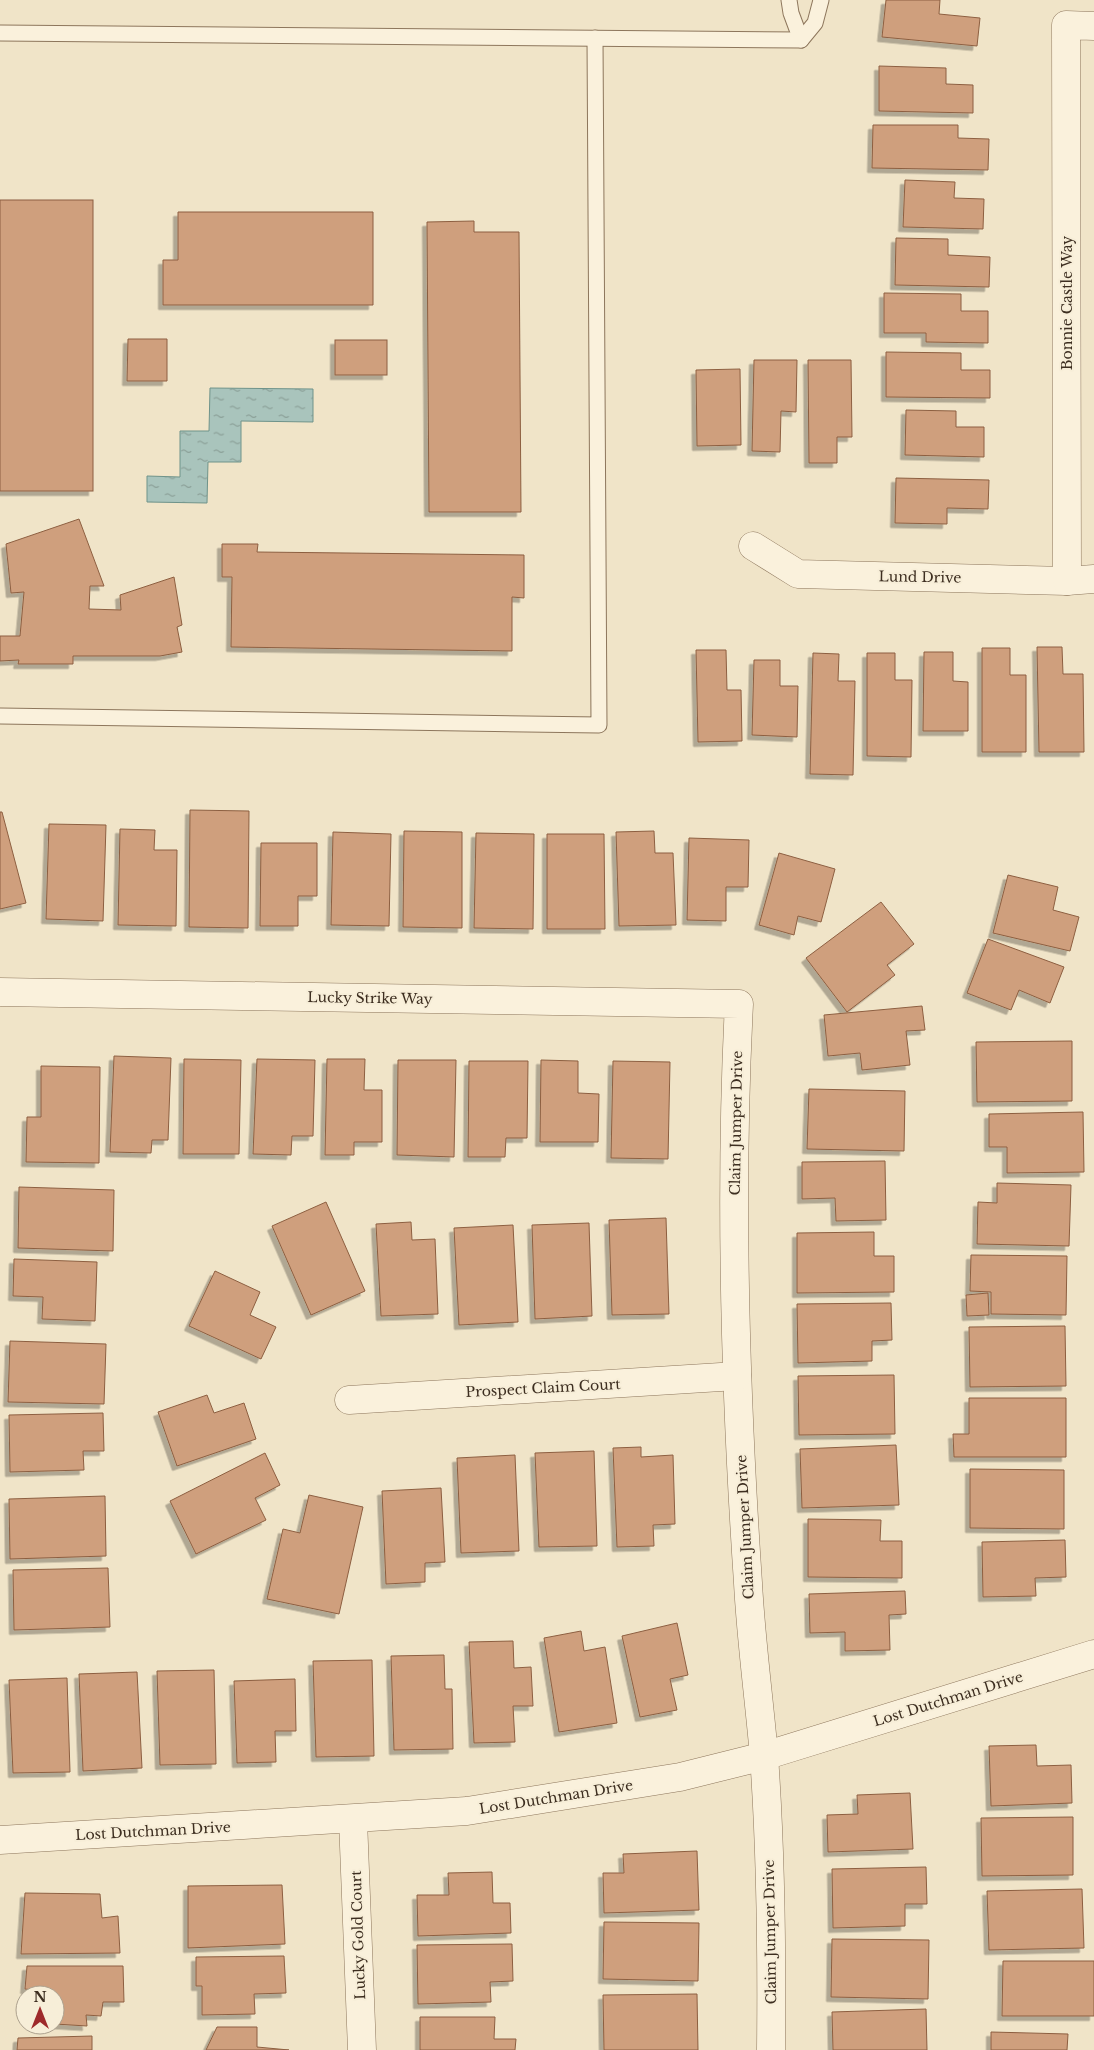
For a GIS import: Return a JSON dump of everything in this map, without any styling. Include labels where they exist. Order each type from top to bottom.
[{"type":"street","name":"Bonnie Castle Way","points":[[1067,581],[1066,25],[1094,26]]},
{"type":"street","name":"Lund Drive","points":[[753,546],[798,574],[1067,581],[1094,579]]},
{"type":"street","name":"Lucky Strike Way","points":[[0,992],[739,1004]]},
{"type":"street","name":"Claim Jumper Drive","points":[[739,1004],[733,1113],[737,1376],[748,1585],[764,1756],[772,1930],[771,2050]]},
{"type":"street","name":"Prospect Claim Court","points":[[349,1400],[737,1376]]},
{"type":"street","name":"Lost Dutchman Drive","points":[[0,1840],[467,1812],[680,1777],[764,1756],[1094,1654]]},
{"type":"street","name":"Lucky Gold Court","points":[[354,1820],[362,2050]]},
{"type":"lane","points":[[789,0],[791,13],[801,40]]},
{"type":"lane","points":[[801,40],[815,23],[821,0]]},
{"type":"lane","points":[[0,33],[801,40]]},
{"type":"lane","points":[[0,716],[600,724],[595,38]]},
{"type":"water","points":[[210,388],[313,389],[313,422],[241,421],[241,462],[208,462],[207,503],[147,502],[147,476],[180,477],[180,431],[209,431]]},
{"type":"building","points":[[886,0],[940,0],[939,14],[980,18],[977,46],[882,37]]},
{"type":"building","points":[[879,66],[946,68],[946,84],[973,85],[973,113],[879,111]]},
{"type":"building","points":[[873,125],[958,125],[958,138],[989,139],[988,170],[872,168]]},
{"type":"building","points":[[905,180],[955,182],[954,198],[984,199],[983,229],[903,227]]},
{"type":"building","points":[[0,200],[93,200],[93,491],[0,491]]},
{"type":"building","points":[[178,212],[373,212],[373,305],[163,305],[163,260],[178,260]]},
{"type":"building","points":[[474,221],[474,232],[519,232],[521,512],[429,512],[427,222]]},
{"type":"building","points":[[896,238],[948,239],[948,255],[990,257],[989,287],[895,285]]},
{"type":"building","points":[[884,293],[961,294],[961,311],[988,311],[988,343],[926,342],[926,333],[884,333]]},
{"type":"building","points":[[128,339],[167,339],[167,381],[127,381]]},
{"type":"building","points":[[335,340],[387,340],[387,375],[335,375]]},
{"type":"building","points":[[886,352],[961,353],[961,370],[990,370],[990,398],[886,397]]},
{"type":"building","points":[[754,360],[797,360],[796,412],[781,411],[780,452],[752,451]]},
{"type":"building","points":[[808,360],[851,360],[852,437],[837,437],[837,463],[809,463]]},
{"type":"building","points":[[740,369],[741,445],[697,446],[696,370]]},
{"type":"building","points":[[906,410],[956,411],[956,427],[984,427],[984,457],[905,455]]},
{"type":"building","points":[[896,478],[989,480],[988,509],[947,508],[947,524],[895,523]]},
{"type":"building","points":[[79,519],[104,586],[90,586],[89,609],[121,610],[120,595],[174,577],[182,625],[177,627],[182,652],[160,656],[73,656],[73,664],[18,664],[19,660],[0,661],[0,636],[20,636],[24,592],[11,593],[6,544]]},
{"type":"building","points":[[222,544],[258,544],[257,552],[524,555],[524,598],[512,597],[512,651],[231,647],[232,577],[222,577]]},
{"type":"building","points":[[1037,647],[1062,647],[1063,674],[1083,674],[1084,752],[1039,752]]},
{"type":"building","points":[[982,648],[1010,648],[1010,675],[1026,675],[1026,752],[982,752]]},
{"type":"building","points":[[696,650],[726,650],[727,690],[741,690],[742,741],[698,742]]},
{"type":"building","points":[[924,652],[953,652],[953,681],[968,682],[968,731],[923,731]]},
{"type":"building","points":[[813,653],[839,654],[838,681],[855,681],[853,775],[810,774]]},
{"type":"building","points":[[867,653],[895,653],[895,680],[912,680],[911,757],[867,756]]},
{"type":"building","points":[[754,660],[780,660],[780,686],[798,686],[797,737],[752,735]]},
{"type":"building","points":[[190,810],[249,811],[248,928],[189,927]]},
{"type":"building","points":[[0,812],[2,812],[26,903],[0,909]]},
{"type":"building","points":[[49,824],[106,825],[103,921],[46,919]]},
{"type":"building","points":[[120,829],[155,830],[154,850],[177,850],[176,926],[118,925]]},
{"type":"building","points":[[404,831],[462,832],[462,928],[403,927]]},
{"type":"building","points":[[654,831],[655,853],[673,853],[676,925],[619,926],[616,832]]},
{"type":"building","points":[[333,832],[391,834],[389,926],[331,925]]},
{"type":"building","points":[[476,833],[534,834],[533,929],[474,928]]},
{"type":"building","points":[[547,834],[604,834],[605,929],[547,929]]},
{"type":"building","points":[[689,838],[749,840],[748,887],[726,887],[726,921],[687,920]]},
{"type":"building","points":[[261,843],[317,843],[317,896],[298,896],[298,926],[260,926]]},
{"type":"building","points":[[779,853],[835,869],[821,922],[798,916],[794,935],[759,925]]},
{"type":"building","points":[[1008,875],[1058,887],[1053,910],[1079,917],[1070,951],[993,933]]},
{"type":"building","points":[[881,902],[914,944],[887,965],[895,975],[847,1012],[806,958]]},
{"type":"building","points":[[988,939],[1064,967],[1050,1003],[1019,990],[1011,1010],[967,993]]},
{"type":"building","points":[[922,1006],[925,1030],[906,1031],[910,1065],[862,1070],[860,1053],[828,1056],[824,1015]]},
{"type":"building","points":[[1072,1041],[1072,1101],[977,1102],[976,1042]]},
{"type":"building","points":[[114,1056],[171,1058],[168,1140],[152,1140],[151,1153],[110,1152]]},
{"type":"building","points":[[184,1059],[241,1060],[239,1154],[183,1154]]},
{"type":"building","points":[[257,1059],[315,1060],[313,1136],[292,1136],[291,1155],[253,1154]]},
{"type":"building","points":[[327,1059],[365,1059],[364,1090],[382,1090],[382,1142],[354,1142],[354,1155],[325,1155]]},
{"type":"building","points":[[398,1060],[456,1060],[454,1157],[397,1155]]},
{"type":"building","points":[[541,1060],[578,1061],[578,1093],[599,1094],[598,1142],[540,1142]]},
{"type":"building","points":[[469,1061],[528,1061],[527,1138],[506,1138],[505,1157],[468,1157]]},
{"type":"building","points":[[613,1061],[670,1062],[668,1159],[611,1158]]},
{"type":"building","points":[[41,1066],[100,1067],[99,1163],[26,1162],[27,1117],[41,1117]]},
{"type":"building","points":[[809,1089],[905,1091],[904,1151],[807,1149]]},
{"type":"building","points":[[1083,1112],[1084,1172],[1007,1173],[1007,1147],[989,1147],[989,1114]]},
{"type":"building","points":[[885,1161],[886,1220],[836,1221],[835,1198],[802,1199],[802,1162]]},
{"type":"building","points":[[997,1183],[1071,1185],[1069,1246],[977,1244],[978,1202],[997,1203]]},
{"type":"building","points":[[19,1187],[114,1190],[113,1251],[18,1248]]},
{"type":"building","points":[[326,1202],[365,1291],[311,1315],[272,1226]]},
{"type":"building","points":[[666,1218],[669,1314],[612,1315],[609,1220]]},
{"type":"building","points":[[411,1222],[412,1240],[435,1239],[438,1314],[381,1316],[376,1224]]},
{"type":"building","points":[[589,1223],[592,1316],[535,1319],[532,1225]]},
{"type":"building","points":[[513,1225],[518,1322],[459,1325],[454,1228]]},
{"type":"building","points":[[874,1232],[874,1256],[894,1256],[894,1292],[797,1293],[797,1233]]},
{"type":"building","points":[[971,1255],[1067,1256],[1066,1315],[991,1314],[991,1292],[970,1291]]},
{"type":"building","points":[[14,1259],[97,1262],[95,1321],[42,1319],[43,1297],[13,1296]]},
{"type":"building","points":[[215,1271],[260,1292],[250,1315],[276,1327],[261,1359],[189,1326]]},
{"type":"building","points":[[988,1293],[989,1315],[967,1316],[966,1295]]},
{"type":"building","points":[[891,1303],[892,1340],[872,1341],[872,1361],[798,1363],[797,1304]]},
{"type":"building","points":[[1065,1326],[1066,1386],[970,1387],[969,1327]]},
{"type":"building","points":[[10,1341],[106,1344],[104,1404],[8,1402]]},
{"type":"building","points":[[894,1375],[895,1434],[799,1435],[798,1376]]},
{"type":"building","points":[[207,1395],[214,1413],[244,1403],[256,1439],[177,1466],[158,1412]]},
{"type":"building","points":[[969,1398],[1066,1398],[1066,1457],[954,1457],[953,1434],[969,1434]]},
{"type":"building","points":[[103,1413],[104,1451],[83,1451],[84,1470],[10,1472],[9,1415]]},
{"type":"building","points":[[896,1445],[899,1505],[802,1508],[800,1449]]},
{"type":"building","points":[[641,1447],[641,1457],[673,1455],[675,1524],[653,1525],[654,1546],[617,1547],[613,1448]]},
{"type":"building","points":[[594,1451],[597,1546],[539,1547],[535,1453]]},
{"type":"building","points":[[265,1453],[280,1485],[255,1498],[266,1520],[196,1554],[170,1501]]},
{"type":"building","points":[[515,1455],[519,1551],[461,1553],[457,1458]]},
{"type":"building","points":[[970,1469],[1064,1470],[1064,1529],[970,1528]]},
{"type":"building","points":[[441,1488],[445,1562],[425,1563],[425,1582],[386,1584],[382,1491]]},
{"type":"building","points":[[309,1495],[363,1507],[339,1614],[267,1599],[283,1529],[300,1533]]},
{"type":"building","points":[[105,1496],[106,1556],[10,1559],[9,1499]]},
{"type":"building","points":[[808,1519],[881,1520],[880,1541],[902,1541],[902,1578],[808,1577]]},
{"type":"building","points":[[1065,1540],[1066,1577],[1035,1578],[1036,1596],[983,1597],[982,1542]]},
{"type":"building","points":[[108,1568],[110,1627],[14,1630],[13,1570]]},
{"type":"building","points":[[905,1591],[906,1614],[889,1615],[890,1650],[845,1651],[845,1632],[810,1633],[809,1594]]},
{"type":"building","points":[[677,1623],[688,1675],[670,1679],[677,1710],[640,1717],[622,1636]]},
{"type":"building","points":[[581,1631],[584,1651],[605,1647],[617,1723],[559,1732],[544,1638]]},
{"type":"building","points":[[513,1641],[514,1668],[531,1667],[533,1706],[513,1706],[515,1742],[474,1743],[469,1642]]},
{"type":"building","points":[[444,1655],[445,1689],[452,1689],[453,1749],[394,1750],[391,1656]]},
{"type":"building","points":[[372,1660],[374,1756],[316,1757],[313,1661]]},
{"type":"building","points":[[214,1670],[216,1764],[160,1765],[157,1671]]},
{"type":"building","points":[[137,1672],[142,1768],[83,1771],[79,1674]]},
{"type":"building","points":[[67,1678],[70,1772],[13,1773],[9,1680]]},
{"type":"building","points":[[295,1679],[296,1731],[275,1731],[276,1762],[237,1763],[234,1681]]},
{"type":"building","points":[[1036,1745],[1037,1766],[1071,1765],[1072,1803],[991,1806],[989,1746]]},
{"type":"building","points":[[910,1793],[913,1849],[828,1852],[827,1815],[858,1814],[857,1795]]},
{"type":"building","points":[[1073,1817],[1073,1875],[982,1876],[981,1818]]},
{"type":"building","points":[[697,1851],[699,1910],[604,1913],[603,1873],[624,1873],[623,1854]]},
{"type":"building","points":[[926,1867],[927,1904],[905,1904],[905,1926],[833,1928],[832,1869]]},
{"type":"building","points":[[492,1872],[493,1903],[510,1903],[511,1933],[418,1936],[417,1895],[449,1895],[448,1873]]},
{"type":"building","points":[[282,1885],[285,1944],[188,1948],[188,1886]]},
{"type":"building","points":[[1082,1889],[1084,1948],[989,1950],[987,1891]]},
{"type":"building","points":[[25,1893],[100,1894],[102,1918],[118,1916],[120,1953],[21,1954]]},
{"type":"building","points":[[604,1922],[699,1923],[698,1981],[603,1979]]},
{"type":"building","points":[[832,1939],[929,1940],[928,1999],[831,1997]]},
{"type":"building","points":[[512,1944],[513,1981],[490,1982],[491,2002],[418,2004],[417,1945]]},
{"type":"building","points":[[284,1956],[286,1993],[254,1994],[255,2014],[202,2015],[202,1986],[196,1986],[196,1957]]},
{"type":"building","points":[[1003,1961],[1094,1961],[1094,2016],[1002,2016]]},
{"type":"building","points":[[27,1966],[123,1966],[124,2002],[103,2002],[101,2016],[86,2015],[87,2026],[65,2025],[65,1985],[25,1985]]},
{"type":"building","points":[[697,1994],[698,2050],[604,2050],[603,1995]]},
{"type":"building","points":[[926,2009],[927,2050],[833,2050],[832,2012]]},
{"type":"building","points":[[420,2017],[495,2017],[494,2039],[516,2039],[515,2050],[420,2050]]},
{"type":"building","points":[[217,2027],[257,2027],[257,2047],[289,2050],[206,2050]]},
{"type":"building","points":[[991,2032],[1068,2034],[1067,2050],[991,2050]]},
{"type":"building","points":[[92,2036],[92,2050],[17,2050],[18,2038]]}]
